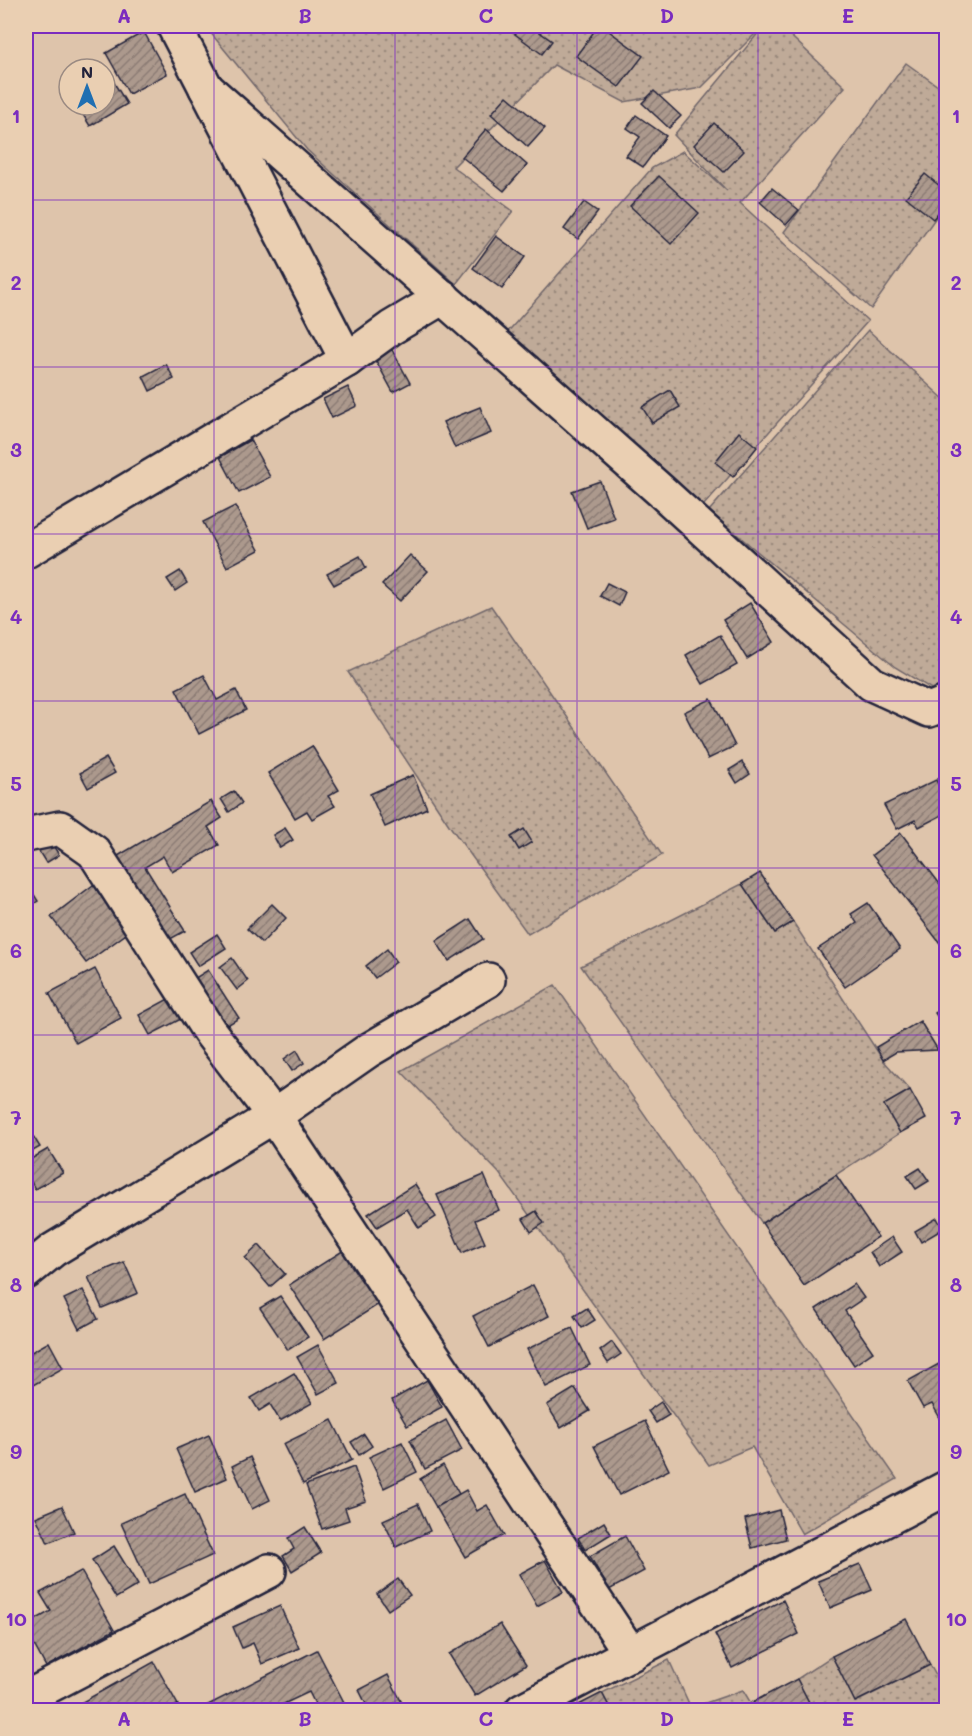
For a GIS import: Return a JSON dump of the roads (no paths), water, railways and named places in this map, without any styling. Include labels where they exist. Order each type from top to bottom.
[{"type":"street","points":[[174,26],[347,360]]},
{"type":"street","points":[[206,88],[661,491],[872,684],[929,710],[946,703]]},
{"type":"street","points":[[26,551],[347,360],[391,328],[443,297]]},
{"type":"street","points":[[26,834],[60,828],[94,852],[209,1031],[274,1116],[631,1654]]},
{"type":"street","points":[[26,1272],[53,1250],[274,1116],[369,1050],[488,980]]},
{"type":"street","points":[[522,1710],[946,1488]]},
{"type":"street","points":[[26,1698],[269,1571]]}]
